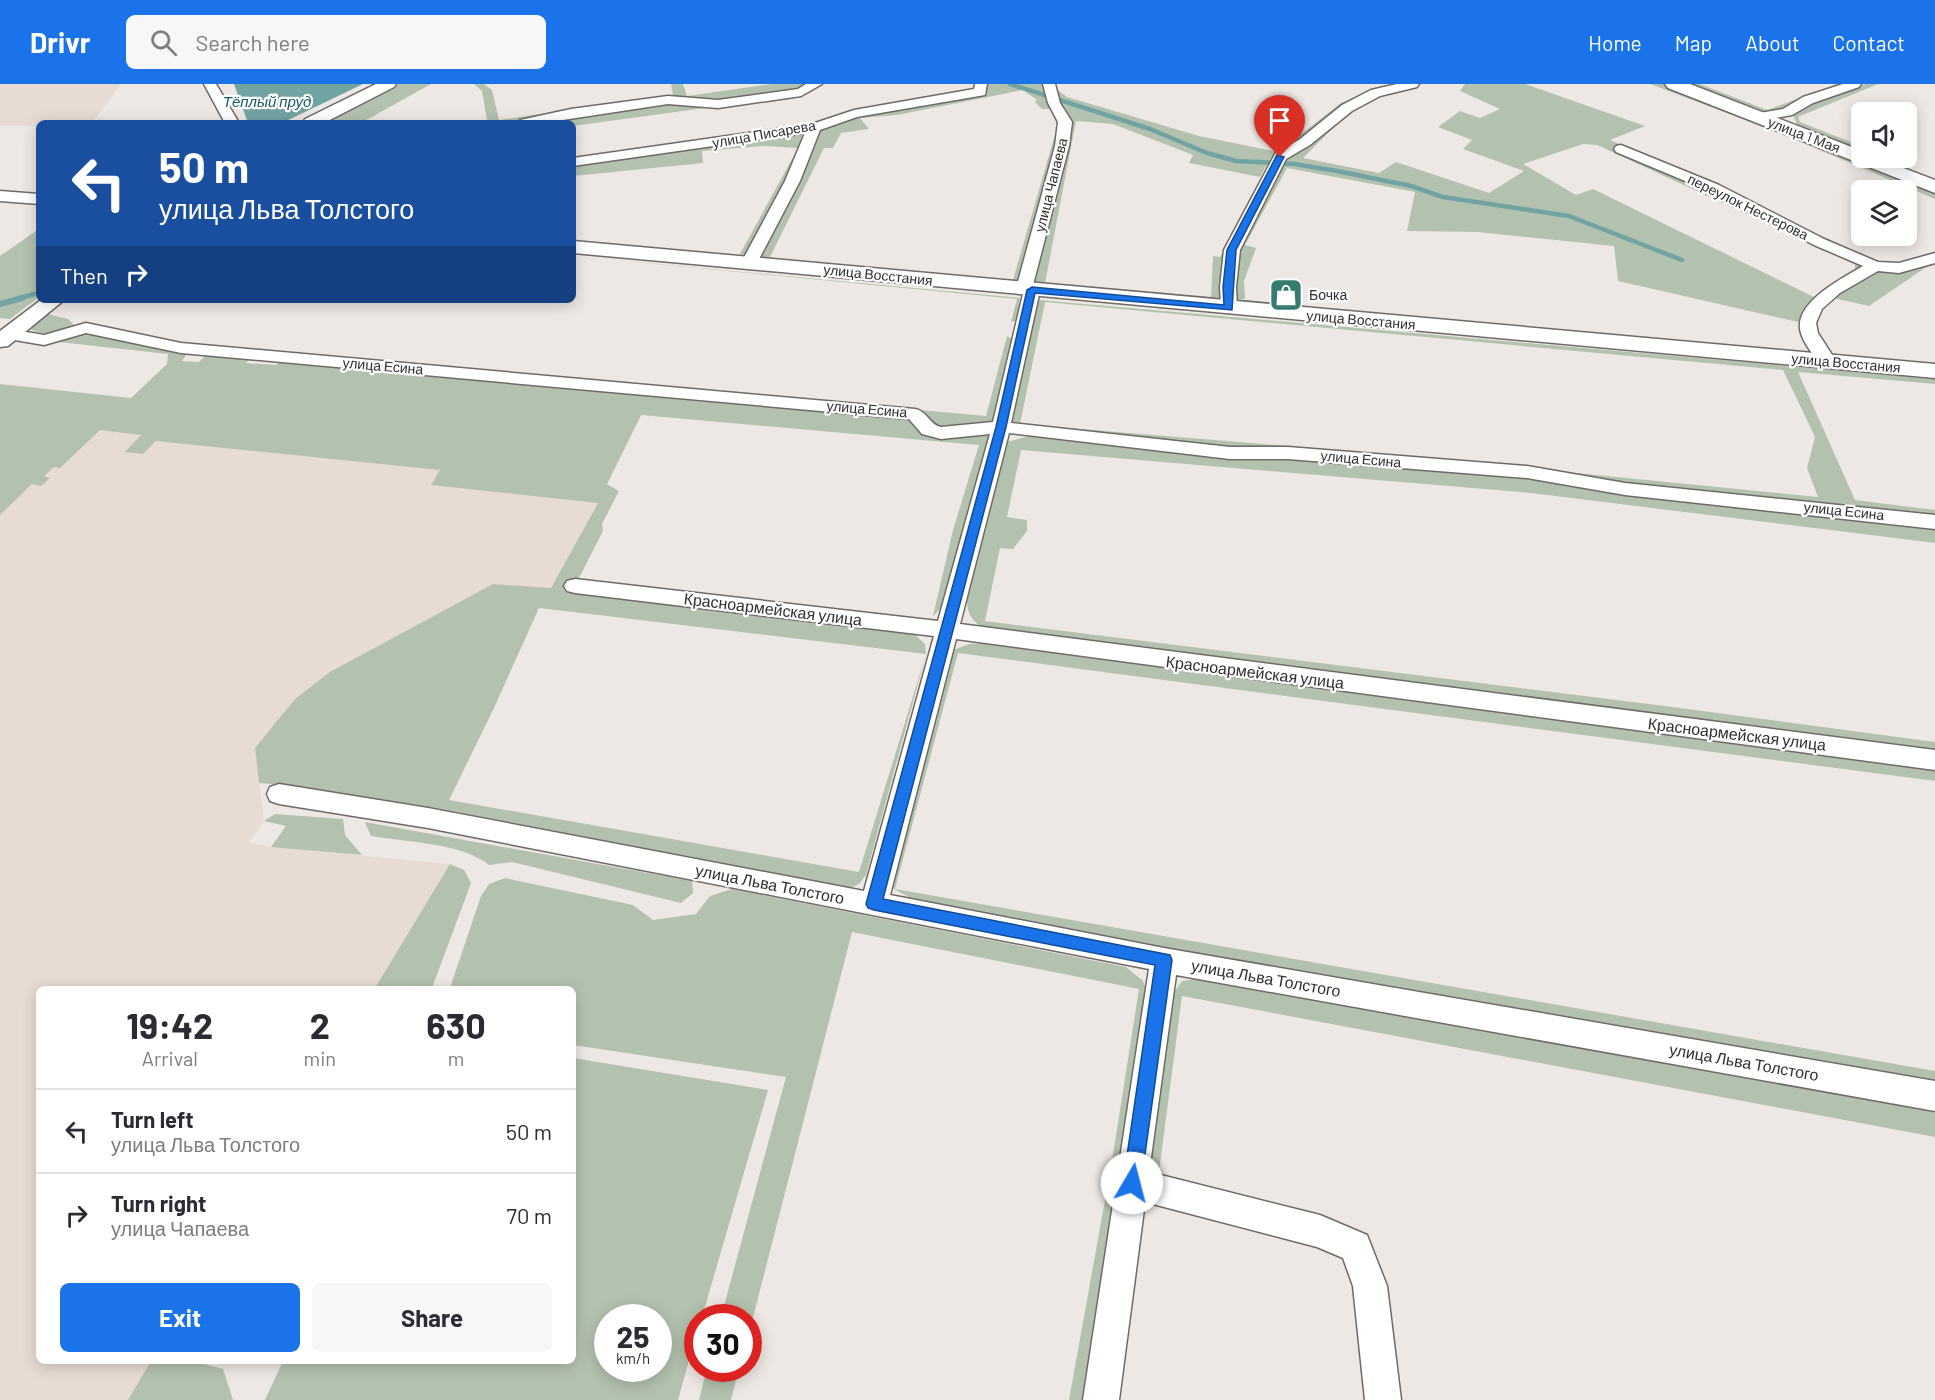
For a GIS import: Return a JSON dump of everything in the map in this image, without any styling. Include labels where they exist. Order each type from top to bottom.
[{"type":"main road","name":"улица 1 Мая","points":[[1674,84],[1935,187]]},
{"type":"street","points":[[210,84],[230,120]]},
{"type":"street","points":[[317,120],[388,84]]},
{"type":"street","points":[[539,120],[571,113],[668,100],[718,104],[801,92],[816,84]]},
{"type":"street","name":"улица Писарева","points":[[576,162],[814,128],[854,114],[980,92],[981,84]]},
{"type":"street","name":"улица Чапаева","points":[[874,904],[1001,427],[1028,289],[1062,146],[1065,122],[1054,103],[1049,84]]},
{"type":"street","points":[[1229,308],[1228,287],[1232,250],[1280,157],[1305,142],[1347,108],[1376,93],[1413,84]]},
{"type":"street","points":[[1759,117],[1786,112],[1808,100],[1855,84]]},
{"type":"street","points":[[749,263],[807,152],[814,128]]},
{"type":"street","name":"переулок Нестерова","points":[[1621,149],[1714,188],[1768,217],[1875,266],[1899,268],[1935,258]]},
{"type":"street","points":[[0,196],[36,199]]},
{"type":"street","name":"улица Восстания","points":[[576,247],[1935,371]]},
{"type":"street","points":[[1827,361],[1812,339],[1808,323],[1813,308],[1875,266]]},
{"type":"street","points":[[4,338],[50,303]]},
{"type":"street","name":"улица Есина","points":[[4,338],[44,340],[86,328],[181,348],[915,414],[929,430],[941,433],[1001,427],[1230,453],[1288,453],[1527,472],[1625,489],[1935,522]]},
{"type":"street","name":"Красноармейская улица","points":[[575,586],[948,630],[1017,641],[1935,760]]},
{"type":"street","name":"улица Льва Толстого","points":[[279,794],[428,818],[1164,960],[1935,1096]]},
{"type":"street","points":[[1101,1400],[1164,960]]},
{"type":"street","points":[[1132,1183],[1320,1231],[1355,1247],[1370,1286],[1383,1400]]},
{"type":"shaded area","points":[[0,84],[121,84],[94,120],[36,120],[36,126],[0,126]]},
{"type":"shaded area","points":[[83,399],[647,402],[598,503],[551,588],[493,584],[255,748],[264,821],[249,842],[271,847],[450,864],[376,986],[36,986],[36,1364],[149,1364],[128,1400],[0,1400],[0,474]]},
{"type":"green space","points":[[395,84],[431,84],[366,120],[324,120]]},
{"type":"green space","points":[[474,84],[484,84],[492,90],[499,120],[487,120],[482,91]]},
{"type":"green space","points":[[671,84],[683,84],[687,96],[771,84],[809,84],[795,91],[718,102],[687,98],[537,120],[499,120],[673,95]]},
{"type":"green space","points":[[986,84],[1042,84],[1050,109],[1042,109],[1035,102],[1037,100],[1023,90],[897,115],[860,118],[869,129],[841,133],[833,148],[824,148],[770,257],[758,257],[818,130],[855,116],[983,93],[987,91]]},
{"type":"green space","points":[[1465,84],[1525,84],[1645,126],[1610,140],[1730,192],[1876,262],[1875,264],[1685,179],[1857,260],[1862,266],[1861,270],[1807,306],[1798,322],[1618,281],[1614,246],[1478,232],[1407,231],[1415,192],[1287,168],[1245,245],[1256,248],[1244,281],[1245,299],[1234,299],[1238,249],[1285,159],[1339,122],[1303,158],[1379,173],[1396,162],[1489,193],[1524,171],[1463,149],[1472,140],[1438,127],[1460,111],[1480,118],[1500,109],[1460,91]],"holes":[[[1583,144],[1597,145],[1855,264],[1855,269],[1814,297],[1593,189],[1576,195],[1523,164]]]},
{"type":"green space","points":[[1650,84],[1667,84],[1851,157],[1851,163],[1772,130]]},
{"type":"green space","points":[[1681,84],[1700,84],[1767,110],[1837,84],[1845,84],[1774,111],[1756,113]]},
{"type":"green space","points":[[1866,84],[1878,84],[1798,117],[1800,122],[1851,142],[1851,151],[1794,128],[1797,124],[1792,113],[1813,102]]},
{"type":"green space","points":[[1051,85],[1067,97],[1199,136],[1278,152],[1270,159],[1260,177],[1189,163],[1193,155],[1113,124],[1076,121],[1045,283],[1032,282],[1066,148],[1059,104]]},
{"type":"green space","points":[[1374,89],[1342,105],[1300,140],[1278,152],[1341,103]]},
{"type":"green space","points":[[667,101],[712,107],[576,126],[576,120],[551,120]]},
{"type":"green space","points":[[1058,124],[1056,148],[1020,280],[1013,280]]},
{"type":"green space","points":[[809,131],[801,152],[746,255],[740,254],[798,148],[765,146],[702,151],[703,163],[576,176],[576,165]]},
{"type":"green space","points":[[1862,168],[1879,168],[1910,180],[1890,180]]},
{"type":"green space","points":[[1917,183],[1935,190],[1935,199],[1917,191]]},
{"type":"green space","points":[[36,231],[36,299],[10,319],[0,318],[0,256]]},
{"type":"green space","points":[[1225,247],[1221,298],[1211,297],[1213,256],[1220,257]]},
{"type":"green space","points":[[576,256],[1020,298],[1016,321],[1011,322],[1017,299]]},
{"type":"green space","points":[[1935,261],[1935,265],[1925,268],[1869,306],[1833,298],[1878,269]]},
{"type":"green space","points":[[1039,300],[1935,379],[1935,384],[1798,372],[1855,500],[1935,510],[1935,519],[1836,506],[1229,449],[1012,425],[1035,305]],"holes":[[[1045,302],[1783,370],[1815,437],[1807,468],[1818,497],[1385,454],[1020,424]]]},
{"type":"green space","points":[[44,313],[68,319],[75,326],[49,333],[32,330],[30,324]]},
{"type":"green space","points":[[84,330],[188,352],[182,361],[199,362],[207,354],[250,358],[246,363],[276,365],[281,360],[910,417],[925,433],[946,438],[991,434],[940,609],[933,616],[953,530],[979,445],[641,415],[607,484],[619,491],[602,524],[603,531],[579,578],[566,592],[914,634],[925,644],[926,654],[866,875],[859,884],[848,889],[443,809],[259,783],[255,748],[295,699],[330,672],[493,584],[551,588],[598,503],[431,485],[440,470],[156,441],[143,454],[125,452],[141,435],[100,430],[60,468],[54,467],[44,476],[50,478],[41,486],[32,484],[0,515],[0,384],[131,398],[167,364],[168,354],[59,342]],"holes":[[[539,608],[926,654],[859,872],[449,800]]]},
{"type":"green space","points":[[1007,336],[1012,339],[993,423],[945,429],[927,422],[920,410],[986,416]]},
{"type":"green space","points":[[1029,436],[1229,458],[1288,458],[1529,477],[1935,527],[1935,543],[1531,493],[1021,450],[1007,517],[1027,520],[1027,531],[1013,549],[1000,548],[985,621],[1935,742],[1935,753],[988,632],[973,619],[968,611],[967,600],[1002,451],[1007,442]]},
{"type":"green space","points":[[992,643],[1935,766],[1935,781],[958,653],[895,889],[1935,1071],[1935,1082],[1166,949],[916,901],[894,889],[890,878],[953,650],[969,644]]},
{"type":"green space","points":[[275,814],[343,819],[345,835],[362,855],[271,847],[286,826],[264,821]]},
{"type":"green space","points":[[365,822],[692,881],[693,893],[681,903],[512,862],[489,865],[464,852],[433,844],[371,836]]},
{"type":"green space","points":[[450,864],[464,870],[471,883],[433,986],[376,986]]},
{"type":"green space","points":[[505,878],[633,905],[653,920],[696,914],[710,896],[732,889],[1126,967],[1143,981],[1148,994],[1088,1400],[1069,1400],[1112,1161],[1139,989],[852,932],[756,1304],[725,1304],[786,1077],[576,1045],[576,986],[451,986],[481,896],[489,884]]},
{"type":"green space","points":[[1209,977],[1935,1106],[1935,1137],[1182,996],[1159,1172],[1147,1169],[1172,995],[1182,981]]},
{"type":"green space","points":[[576,1058],[768,1090],[706,1304],[684,1304],[684,1379],[678,1400],[265,1400],[282,1364],[576,1364]]},
{"type":"green space","points":[[149,1364],[204,1364],[223,1369],[233,1400],[128,1400]]},
{"type":"green space","points":[[704,1382],[736,1382],[731,1400],[699,1400]]},
{"type":"water","name":"Тёплый пруд","points":[[234,84],[363,84],[288,120],[247,120]]},
{"type":"waterway","points":[[1010,84],[1150,129],[1207,153],[1236,161],[1294,164],[1337,171],[1411,186],[1443,197],[1569,216],[1682,260]]},
{"type":"waterway","points":[[17,299],[34,294]]},
{"type":"waterway","points":[[0,304],[22,298]]},
{"type":"place","name":"Бочка","points":[[1286,295]]},
{"type":"route","points":[[1132,1183],[1164,960],[874,904],[1001,427],[1032,290],[1229,308],[1228,287],[1232,250],[1280,157]]}]
